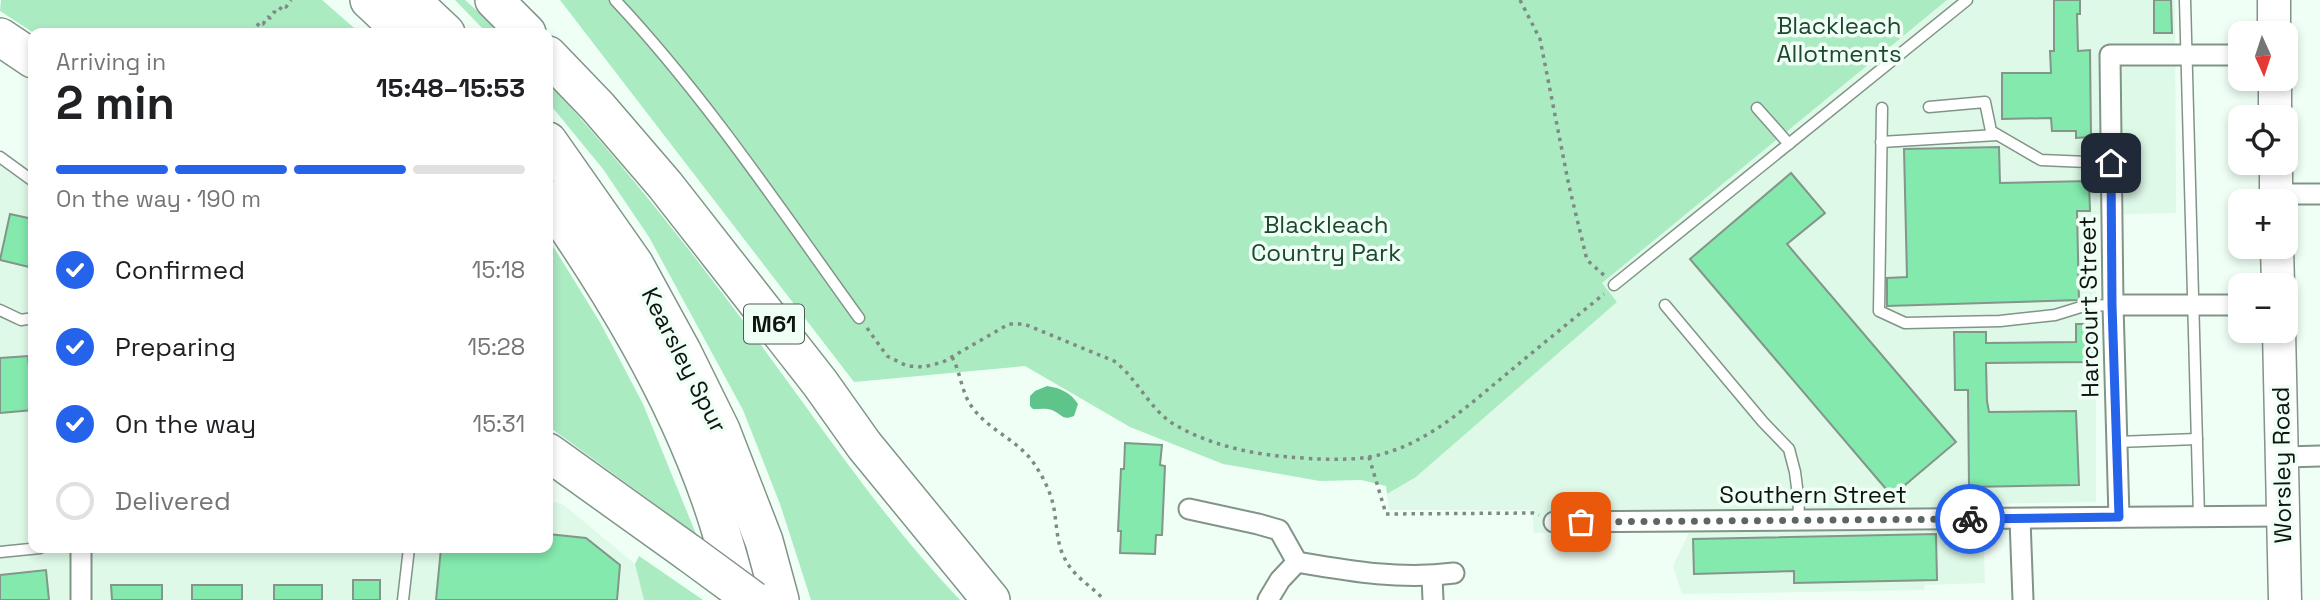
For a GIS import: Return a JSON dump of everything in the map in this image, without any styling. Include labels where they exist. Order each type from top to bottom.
[{"type":"highway","points":[[369,0],[399,28]]},
{"type":"highway","points":[[411,0],[441,28]]},
{"type":"highway","points":[[436,0],[463,28]]},
{"type":"highway","points":[[494,0],[522,28]]},
{"type":"highway","name":"M61","points":[[553,60],[598,107],[665,185],[811,372],[864,445],[990,600]]},
{"type":"highway","name":"Kearsley Spur","points":[[553,148],[635,265],[682,351],[721,430],[764,541],[780,600]]},
{"type":"highway","name":"Kearsley Spur","points":[[553,206],[621,314],[691,448],[714,510],[740,600]]},
{"type":"highway","points":[[553,456],[753,600]]},
{"type":"main road","points":[[2274,0],[2274,21]]},
{"type":"main road","name":"Worsley Road","points":[[2279,343],[2285,600]]},
{"type":"street","name":"Harcourt Street","points":[[2119,517],[2112,305],[2110,55],[2186,55]]},
{"type":"street","points":[[2186,55],[2228,55]]},
{"type":"street","points":[[2298,196],[2320,194]]},
{"type":"street","points":[[2112,305],[2228,304]]},
{"type":"street","points":[[2282,457],[2320,456]]},
{"type":"street","points":[[1189,509],[1279,530],[1297,562]]},
{"type":"street","name":"Southern Street","points":[[1554,522],[2283,516]]},
{"type":"street","points":[[2021,519],[2023,600]]},
{"type":"street","points":[[81,553],[81,600]]},
{"type":"street","points":[[1297,562],[1364,574],[1418,577],[1454,573]]},
{"type":"street","points":[[1268,600],[1280,580],[1297,562]]},
{"type":"street","points":[[1432,576],[1433,600]]},
{"type":"lane","points":[[615,0],[646,33],[720,125],[859,318]]},
{"type":"lane","points":[[1614,285],[1967,0]]},
{"type":"lane","points":[[2185,0],[2199,517]]},
{"type":"lane","points":[[1929,107],[1985,102],[1991,131],[2041,160],[2111,163]]},
{"type":"lane","points":[[1757,108],[1789,144]]},
{"type":"lane","points":[[1882,108],[1879,310],[1905,323],[2000,321],[2055,315],[2084,306],[2112,305]]},
{"type":"lane","points":[[1881,142],[1998,135]]},
{"type":"lane","points":[[0,158],[28,178]]},
{"type":"lane","points":[[1665,305],[1789,449],[1799,503],[1798,519]]},
{"type":"lane","points":[[0,310],[21,320],[28,319]]},
{"type":"lane","points":[[2117,442],[2197,439]]},
{"type":"lane","points":[[0,552],[28,549]]},
{"type":"lane","points":[[403,600],[408,553]]},
{"type":"path","points":[[256,28],[260,22],[263,23],[268,17],[270,19],[283,5],[286,6],[290,0]]},
{"type":"path","points":[[859,318],[887,356],[907,366],[924,367],[943,362],[1009,324],[1024,324],[1114,361],[1125,369],[1151,404],[1169,421],[1191,434],[1258,455],[1311,459],[1369,457],[1412,443],[1444,425],[1614,285],[1587,260],[1569,186],[1540,39],[1520,0]]},
{"type":"path","points":[[952,357],[973,408],[1015,442],[1037,467],[1053,502],[1062,555],[1072,571],[1104,600]]},
{"type":"path","points":[[1369,457],[1386,514],[1533,513],[1554,522]]},
{"type":"shaded area","points":[[1947,0],[2175,0],[2176,213],[2096,215],[2096,502],[1982,504],[1985,583],[1925,585],[1924,590],[1682,594],[1673,566],[1689,533],[1534,533],[1532,510],[1389,510],[1387,494],[1416,477],[1617,302],[1602,283]]},
{"type":"shaded area","points":[[0,152],[28,170],[28,553],[553,553],[553,502],[564,505],[635,564],[644,600],[0,600]]},
{"type":"shaded area","points":[[1047,386],[1065,392],[1075,400],[1078,404],[1074,416],[1064,417],[1052,410],[1033,409],[1030,406],[1030,396]]},
{"type":"green space","points":[[1,0],[322,0],[354,28],[28,29],[0,11]]},
{"type":"green space","points":[[455,0],[465,0],[496,28],[482,28]]},
{"type":"green space","name":"Blackleach Country Park","points":[[560,0],[1947,0],[1602,283],[1617,302],[1416,477],[1387,494],[1386,486],[1361,480],[1320,481],[1223,464],[1130,427],[1025,366],[854,382]]},
{"type":"green space","points":[[553,88],[680,239],[879,505],[960,600],[811,600],[780,504],[743,410],[649,237],[603,169],[553,108]]},
{"type":"green space","points":[[553,246],[601,324],[643,404],[696,534],[553,430]]},
{"type":"green space","points":[[639,556],[703,600],[644,600],[635,564]]},
{"type":"building","points":[[2054,0],[2080,0],[2080,14],[2077,14],[2078,51],[2090,50],[2091,137],[2076,138],[2076,131],[2052,131],[2051,118],[2002,119],[2002,73],[2051,73]]},
{"type":"building","points":[[2154,0],[2171,0],[2172,33],[2154,33]]},
{"type":"building","points":[[1999,147],[2000,183],[2089,181],[2090,211],[2077,211],[2079,300],[1887,306],[1887,278],[1907,277],[1904,149]]},
{"type":"building","points":[[1791,173],[1825,213],[1787,244],[1956,442],[1892,496],[1690,259]]},
{"type":"building","points":[[10,214],[28,218],[28,267],[0,260]]},
{"type":"building","points":[[2076,324],[2093,324],[2094,362],[1986,363],[1989,412],[2076,411],[2079,485],[1969,487],[1968,390],[1955,390],[1954,332],[1986,332],[1986,343],[2076,342]]},
{"type":"building","points":[[28,356],[28,410],[0,413],[0,358]]},
{"type":"building","points":[[1125,443],[1162,445],[1160,465],[1165,466],[1162,535],[1156,535],[1155,554],[1120,553],[1121,531],[1118,531]]},
{"type":"building","points":[[1936,534],[1937,580],[1794,583],[1794,571],[1694,574],[1693,539]]},
{"type":"building","points":[[553,535],[586,538],[620,565],[617,600],[436,600],[441,553],[553,553]]},
{"type":"building","points":[[46,570],[49,600],[0,600],[0,575]]},
{"type":"building","points":[[353,580],[380,580],[380,600],[353,600]]},
{"type":"building","points":[[111,585],[162,585],[162,600],[112,600]]},
{"type":"building","points":[[192,585],[242,585],[242,600],[192,600]]},
{"type":"building","points":[[274,585],[322,585],[322,600],[274,600]]},
{"type":"way so far","points":[[1581,522],[1970,519]]},
{"type":"route","points":[[1970,519],[2119,517],[2112,305],[2111,163]]},
{"type":"park label","name":"Blackleach Allotments","points":[[1839,40]]}]
